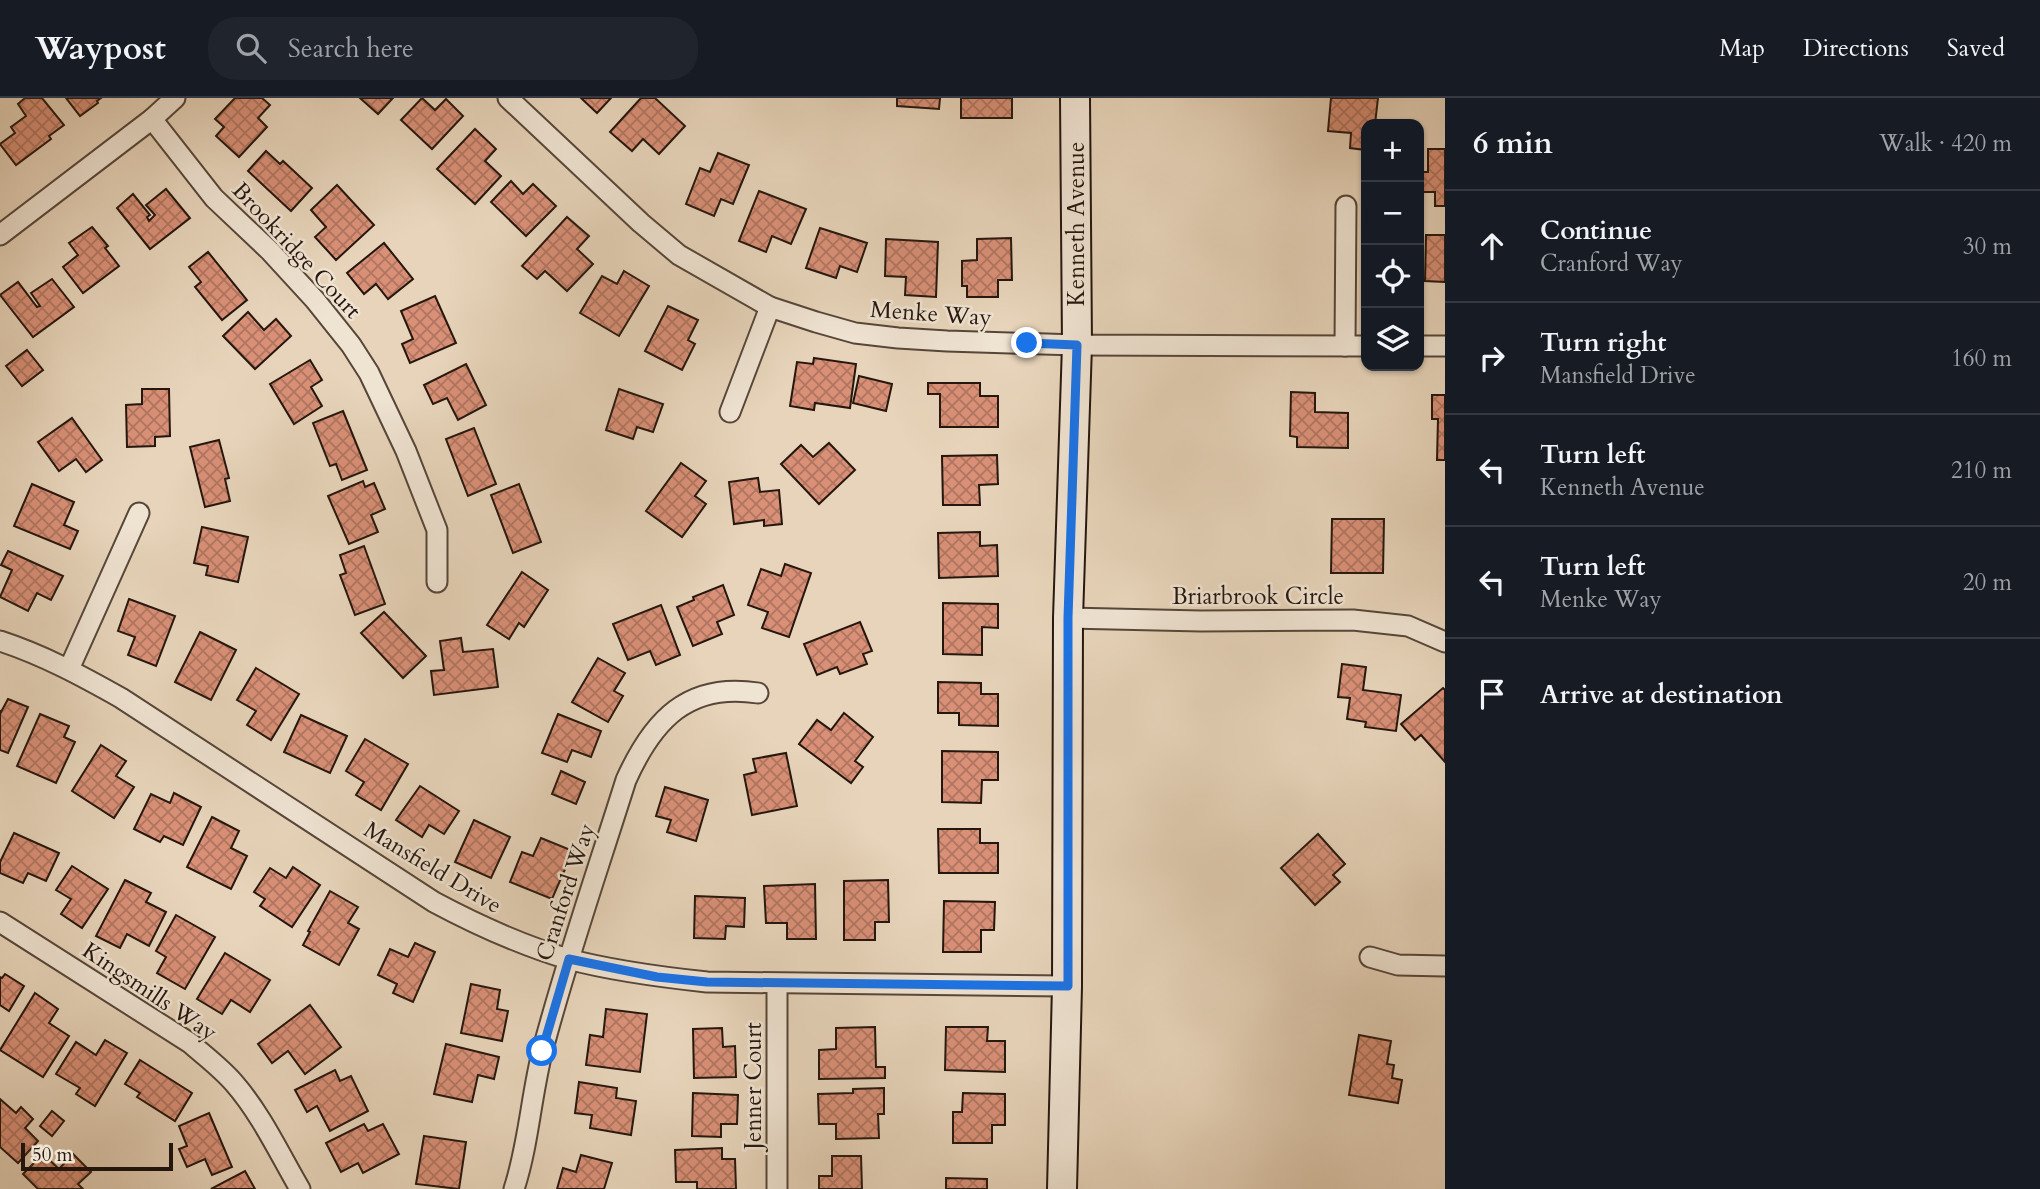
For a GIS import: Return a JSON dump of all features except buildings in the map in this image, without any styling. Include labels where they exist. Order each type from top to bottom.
[{"type":"main road","name":"Kenneth Avenue","points":[[1062,1189],[1068,986],[1068,618],[1077,345],[1075,98]]},
{"type":"street","points":[[0,235],[152,119],[175,98]]},
{"type":"street","name":"Menke Way","points":[[508,98],[641,223],[679,255],[770,307],[855,332],[898,338],[1077,345],[1361,346]]},
{"type":"street","name":"Brookridge Court","points":[[152,119],[214,198],[270,251],[315,300],[351,345],[369,373],[406,451],[437,530],[438,582]]},
{"type":"street","points":[[1345,346],[1346,206]]},
{"type":"street","points":[[730,412],[770,307]]},
{"type":"street","points":[[1424,346],[1445,346]]},
{"type":"street","points":[[69,668],[139,513]]},
{"type":"street","name":"Briarbrook Circle","points":[[1068,618],[1353,620],[1408,626],[1445,642]]},
{"type":"street","name":"Mansfield Drive","points":[[0,641],[69,668],[121,698],[434,902],[509,939],[569,959],[657,977],[707,982],[1068,986]]},
{"type":"street","name":"Cranford Way","points":[[514,1189],[522,1163],[542,1051],[626,780],[643,745],[671,713],[697,697],[727,691],[758,693]]},
{"type":"street","name":"Kingsmills Way","points":[[0,922],[190,1043],[213,1062],[234,1082],[254,1110],[300,1189]]},
{"type":"street","points":[[1370,957],[1398,965],[1445,966]]},
{"type":"street","name":"Jenner Court","points":[[777,984],[777,1189]]},
{"type":"route","points":[[542,1051],[569,959],[657,977],[707,982],[1068,986],[1068,618],[1077,345],[1027,343]]}]
